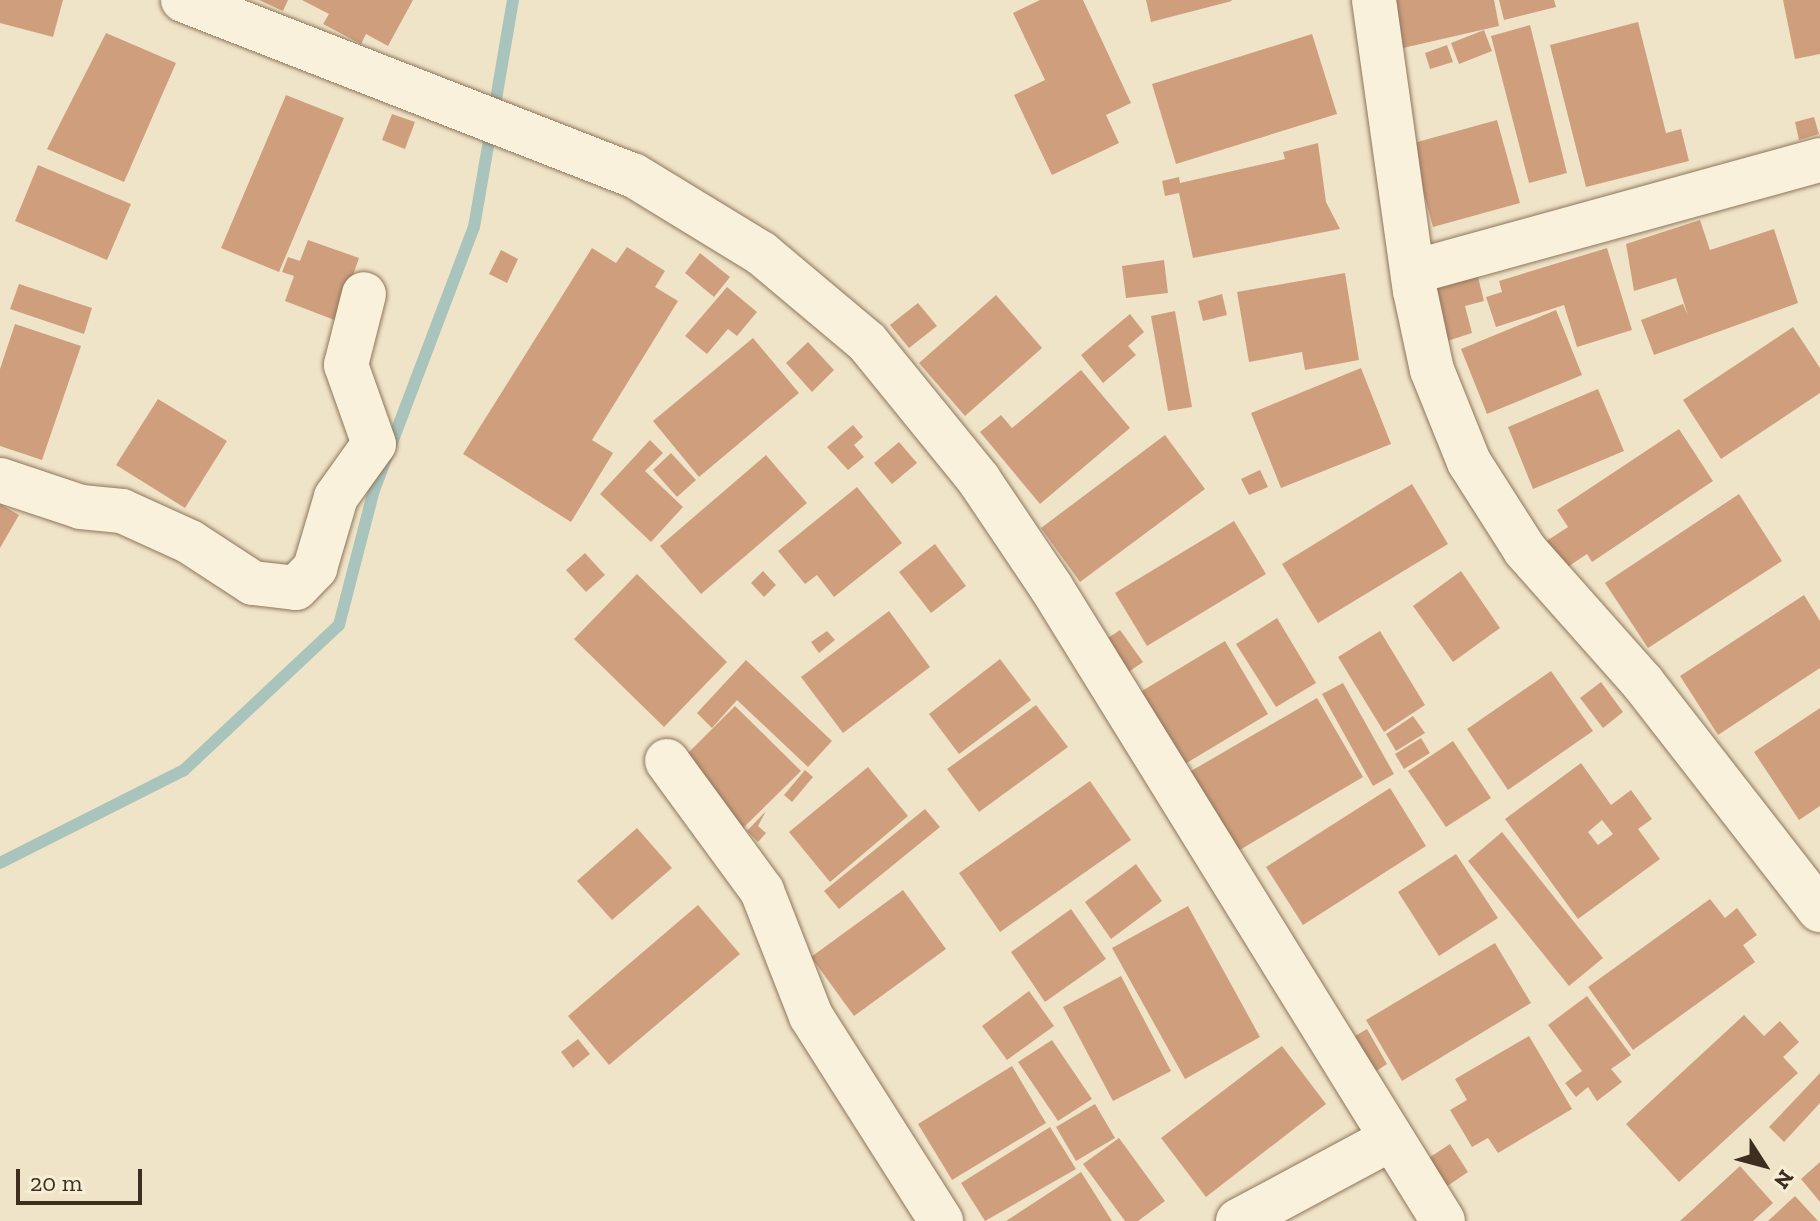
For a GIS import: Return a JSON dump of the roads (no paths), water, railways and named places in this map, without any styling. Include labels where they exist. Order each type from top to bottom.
[{"type":"street","points":[[183,0],[551,140],[691,206],[761,253],[867,342],[979,480],[1051,587],[1140,742],[1324,1021],[1389,1140],[1443,1221]]},
{"type":"street","points":[[1374,0],[1413,272],[1432,370],[1469,462],[1525,550],[1806,862],[1820,910]]},
{"type":"street","points":[[1413,272],[1820,160]]},
{"type":"street","points":[[0,480],[81,507],[122,511],[253,583],[296,588],[315,568],[336,497],[374,444],[346,365],[364,294]]},
{"type":"street","points":[[667,761],[762,891],[811,1016],[941,1221]]},
{"type":"street","points":[[1238,1221],[1389,1140]]},
{"type":"waterway","points":[[494,111],[513,0]]},
{"type":"waterway","points":[[0,863],[184,770],[339,625],[374,490],[474,227],[491,129]]}]
